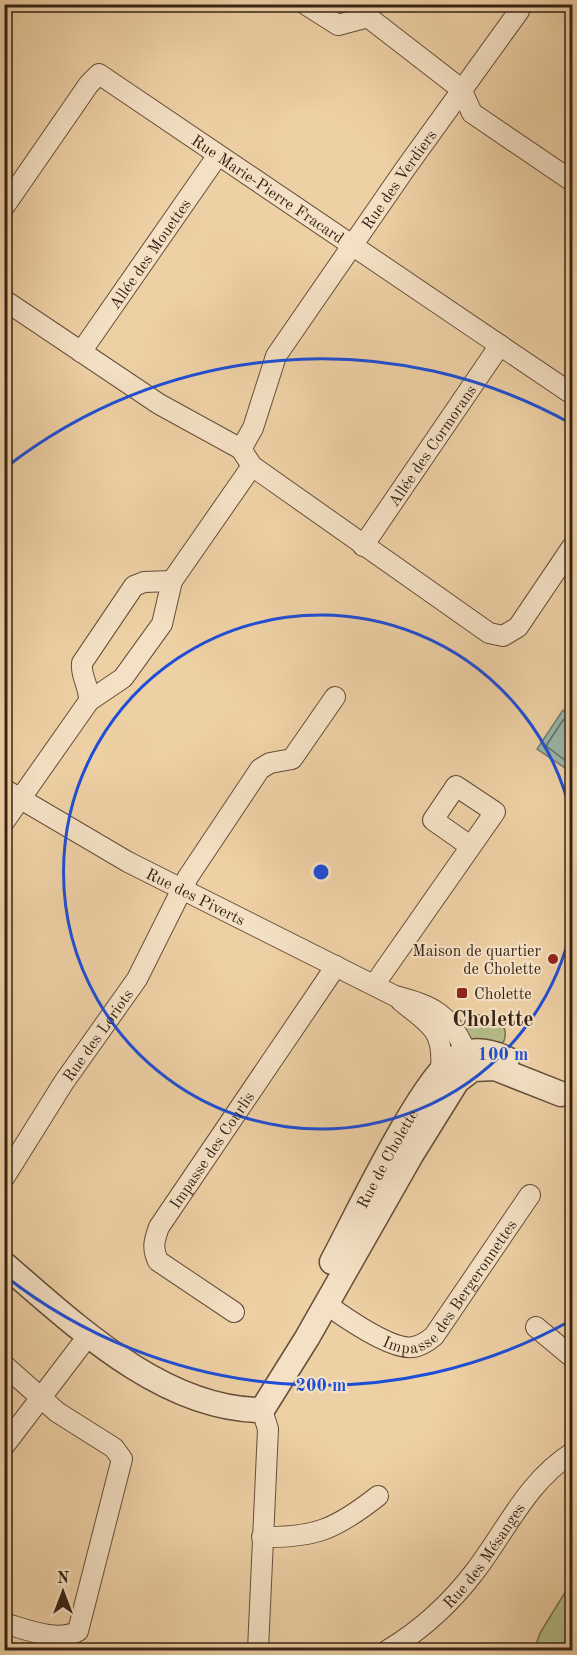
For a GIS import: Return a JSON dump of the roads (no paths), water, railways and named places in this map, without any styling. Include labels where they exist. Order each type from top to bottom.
[{"type":"street","points":[[305,4],[338,25],[368,17],[462,89],[472,113],[573,181]]},
{"type":"street","name":"Rue des Verdiers","points":[[241,449],[253,428],[276,356],[519,11]]},
{"type":"street","name":"Rue Marie-Pierre Fracard","points":[[4,207],[89,84],[99,74],[352,247],[573,394]]},
{"type":"street","name":"Allée des Mouettes","points":[[81,352],[218,155]]},
{"type":"street","points":[[4,300],[159,404],[241,449],[252,466],[489,633],[503,636],[518,627],[573,546]]},
{"type":"street","name":"Allée des Cormorans","points":[[363,546],[500,345]]},
{"type":"street","points":[[4,822],[12,793],[89,701],[123,678],[162,624],[172,581],[252,466]]},
{"type":"street","points":[[89,701],[90,692],[82,673],[82,663],[134,586],[144,582],[172,581]]},
{"type":"street","name":"Rue des Loriots","points":[[4,1178],[60,1089],[137,978],[182,889],[260,770],[270,764],[292,759],[335,697]]},
{"type":"street","name":"Rue des Piverts","points":[[12,793],[128,862],[395,996],[436,1010],[455,1028],[457,1060]]},
{"type":"street","points":[[374,985],[470,846]]},
{"type":"street","name":"Impasse des Courlis","points":[[234,1312],[158,1261],[153,1251],[154,1240],[159,1227],[336,966]]},
{"type":"street","points":[[457,1060],[505,1070],[567,1097]]},
{"type":"street","name":"Rue de Cholette","points":[[262,1410],[451,1088],[462,1076],[457,1060]]},
{"type":"street","name":"Rue de Cholette","points":[[281,1377],[293,1337],[394,1146],[457,1060]]},
{"type":"street","name":"Impasse des Bergeronnettes","points":[[326,1304],[393,1344],[413,1347],[426,1342],[434,1336],[530,1195]]},
{"type":"street","points":[[4,1264],[88,1336],[165,1383],[199,1399],[226,1407],[262,1410],[268,1429],[258,1650]]},
{"type":"street","points":[[536,1327],[573,1357]]},
{"type":"street","points":[[4,1446],[88,1336]]},
{"type":"street","points":[[4,1365],[57,1412],[114,1448],[119,1454],[121,1466],[78,1631],[69,1636],[57,1636],[4,1623]]},
{"type":"street","name":"Rue des Mésanges","points":[[388,1650],[424,1626],[449,1603],[477,1569],[525,1495],[573,1453]]},
{"type":"street","points":[[262,1537],[280,1537],[330,1529],[346,1521],[378,1496]]},
{"type":"water","points":[[563,710],[572,717],[572,764],[568,770],[537,749]]},
{"type":"place","name":"Maison de quartier de Cholette","points":[[553,959]]},
{"type":"place","name":"Cholette","points":[[462,993]]},
{"type":"district","name":"Cholette","points":[[493,1018]]}]
